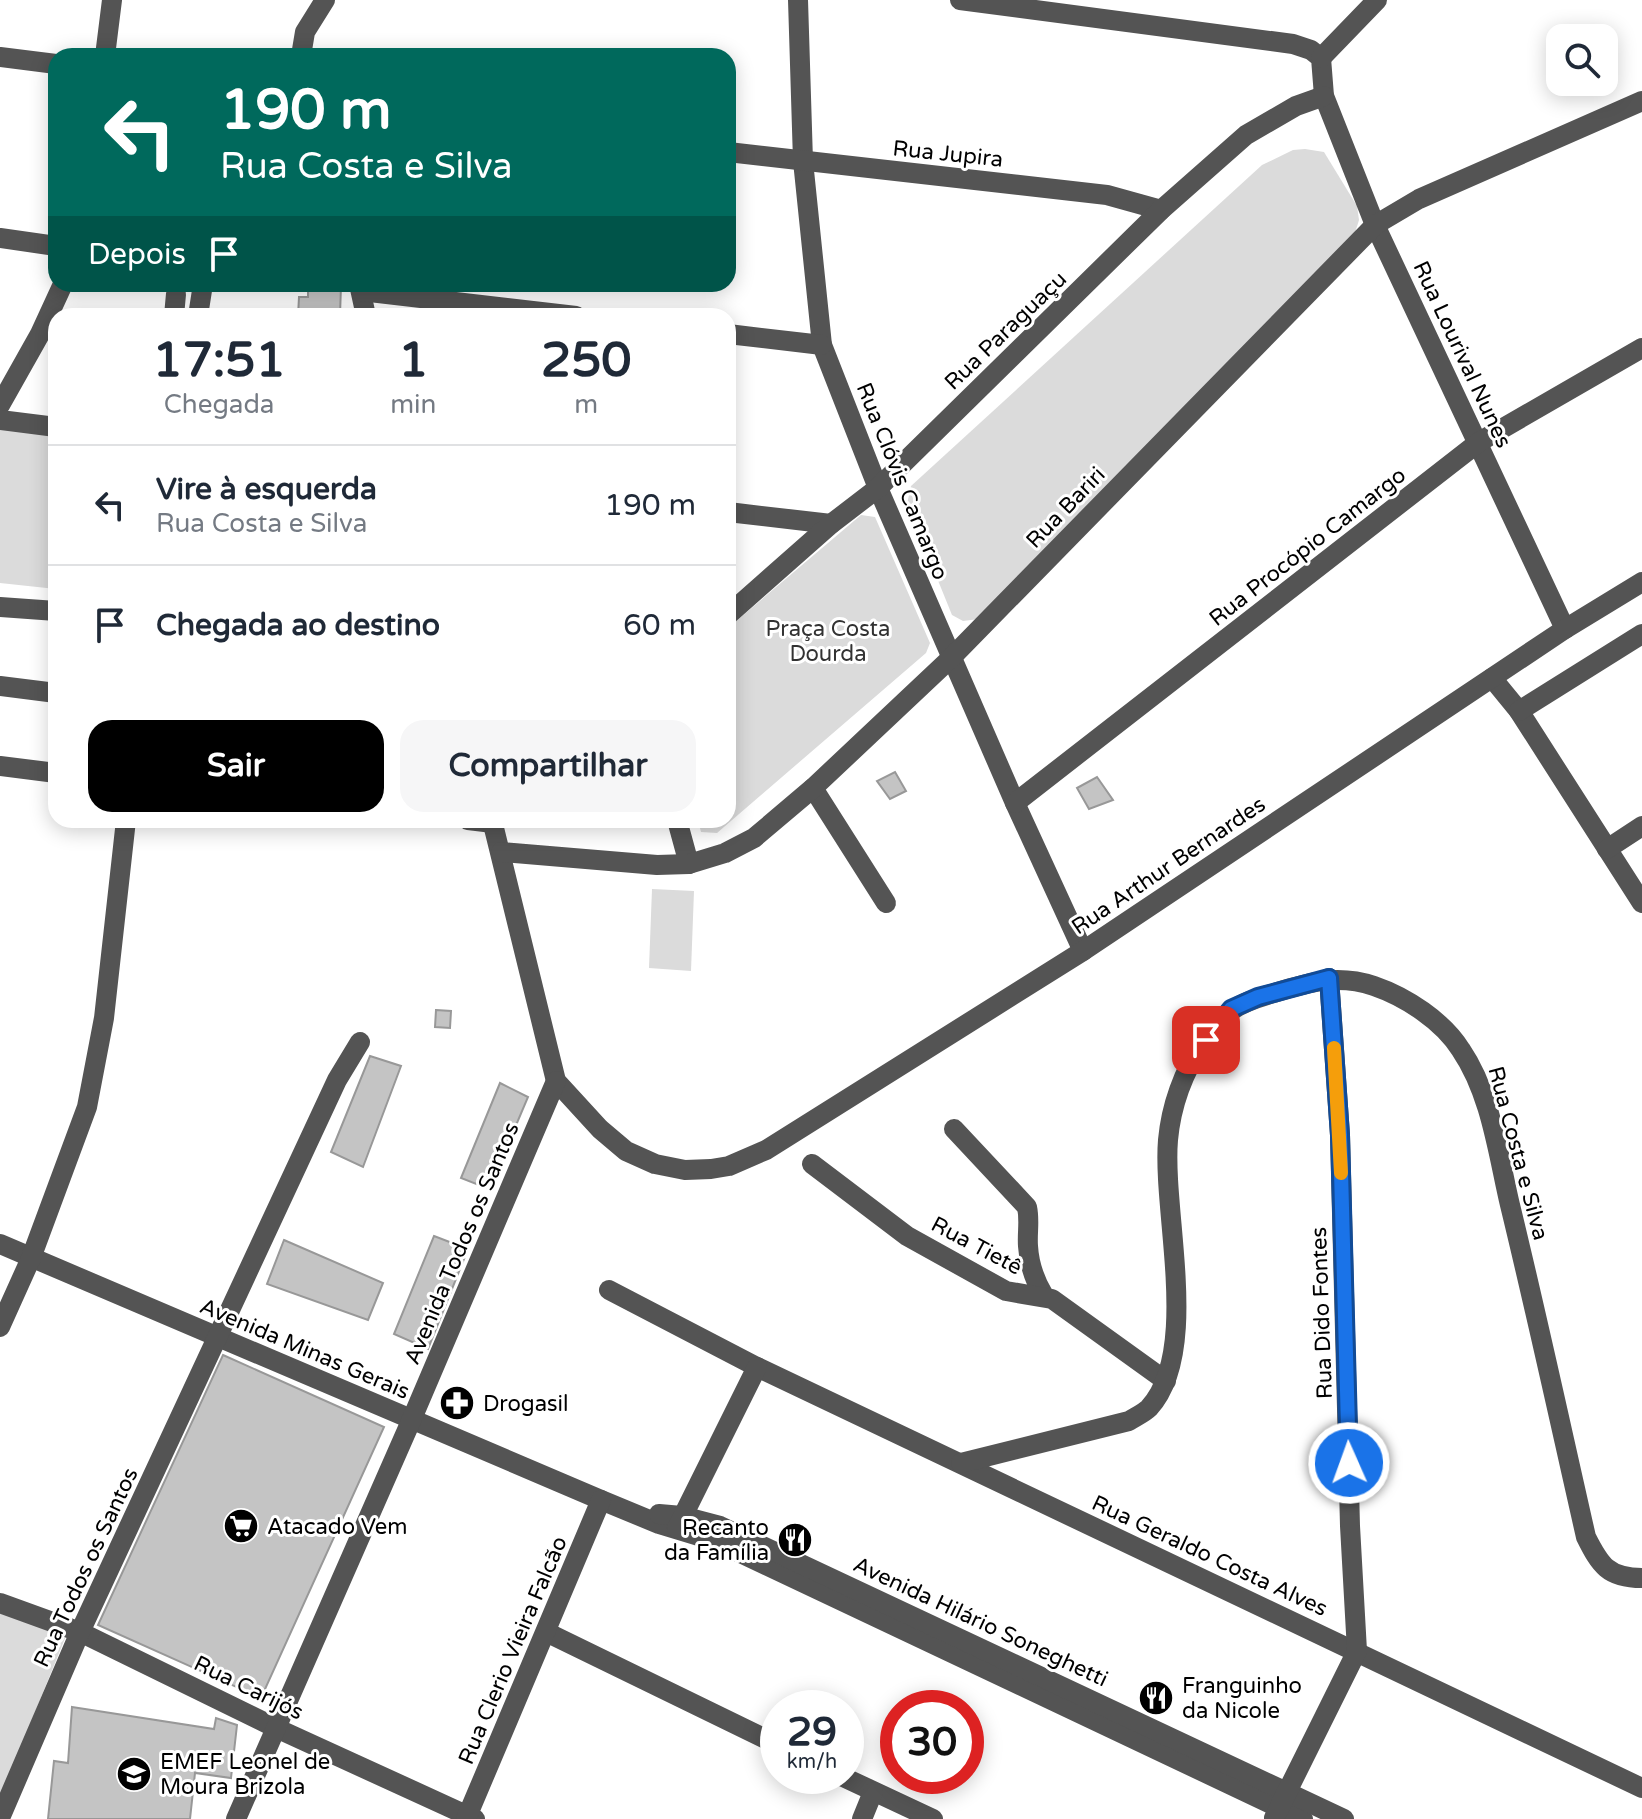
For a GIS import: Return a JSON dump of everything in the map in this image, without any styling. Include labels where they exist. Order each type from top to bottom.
[{"type":"street","points":[[106,48],[112,0]]},
{"type":"street","points":[[302,48],[305,32],[325,0]]},
{"type":"street","name":"Rua Clóvis Camargo","points":[[798,0],[803,161],[822,345],[878,488],[951,658],[1083,951]]},
{"type":"street","points":[[960,0],[1293,44],[1311,50],[1321,58],[1377,0]]},
{"type":"street","points":[[0,57],[48,63]]},
{"type":"street","name":"Rua Lourival Nunes","points":[[1321,58],[1324,96],[1375,225],[1565,629]]},
{"type":"street","name":"Rua Paraguaçu","points":[[736,608],[831,524],[878,488],[1161,210],[1246,135],[1296,106],[1324,96]]},
{"type":"street","name":"Rua Bariri","points":[[501,852],[657,865],[689,864],[725,853],[754,838],[813,788],[951,658],[1375,225],[1419,199],[1642,101]]},
{"type":"street","name":"Rua Jupira","points":[[736,153],[1107,195],[1161,210]]},
{"type":"street","points":[[0,238],[48,245]]},
{"type":"street","points":[[397,292],[516,308]]},
{"type":"street","points":[[175,308],[176,294]]},
{"type":"street","points":[[0,405],[48,317]]},
{"type":"street","points":[[736,335],[822,345]]},
{"type":"street","name":"Rua Procópio Camargo","points":[[1015,803],[1479,442],[1642,348]]},
{"type":"street","points":[[0,420],[48,426]]},
{"type":"street","points":[[736,513],[831,524]]},
{"type":"street","name":"Rua Arthur Bernardes","points":[[556,1081],[600,1129],[626,1151],[655,1164],[685,1170],[711,1169],[729,1166],[766,1150],[1083,951],[1565,629],[1642,582]]},
{"type":"street","points":[[0,607],[48,610]]},
{"type":"street","points":[[1519,711],[1642,634]]},
{"type":"street","points":[[1492,678],[1519,711],[1642,903]]},
{"type":"street","points":[[0,686],[48,692]]},
{"type":"street","points":[[0,766],[48,772]]},
{"type":"street","points":[[813,788],[886,903]]},
{"type":"street","points":[[1607,849],[1642,826]]},
{"type":"street","points":[[0,1327],[31,1258],[87,1107],[104,1018],[125,828]]},
{"type":"street","points":[[495,828],[556,1081]]},
{"type":"street","points":[[679,828],[689,864]]},
{"type":"street","name":"Rua Costa e Silva","points":[[961,1463],[1129,1421],[1148,1409],[1166,1381],[1175,1339],[1168,1140],[1177,1096],[1194,1056],[1231,1009],[1258,997],[1329,978],[1360,981],[1390,992],[1434,1021],[1459,1046],[1472,1068],[1488,1113],[1586,1537],[1599,1563],[1617,1575],[1642,1578]]},
{"type":"street","name":"Rua Dido Fontes","points":[[1280,1806],[1357,1651],[1350,1526],[1340,1135],[1329,978]]},
{"type":"street","name":"Rua Todos os Santos","points":[[0,1818],[80,1632],[337,1080],[360,1042]]},
{"type":"street","name":"Avenida Todos os Santos","points":[[236,1819],[556,1081]]},
{"type":"street","points":[[954,1129],[1027,1207],[1030,1224],[1028,1246],[1034,1279],[1044,1296]]},
{"type":"street","name":"Rua Tietê","points":[[812,1164],[919,1243],[1006,1291],[1052,1299],[1166,1381]]},
{"type":"street","name":"Avenida Minas Gerais","points":[[0,1244],[635,1514],[679,1522]]},
{"type":"street","name":"Rua Geraldo Costa Alves","points":[[609,1290],[757,1367],[1642,1788]]},
{"type":"street","points":[[679,1522],[757,1367]]},
{"type":"street","name":"Rua Clerio Vieira Falcão","points":[[470,1818],[601,1500]]},
{"type":"street","name":"Avenida Hilário Soneghetti","points":[[679,1522],[720,1526],[1137,1730],[1303,1819]]},
{"type":"street","name":"Rua Carijós","points":[[0,1603],[80,1632],[470,1818]]},
{"type":"street","points":[[546,1632],[760,1736]]},
{"type":"street","points":[[864,1788],[933,1819]]},
{"type":"street","points":[[862,1819],[873,1792]]},
{"type":"street","name":"Avenida Hilário Soneghetti","points":[[1280,1806],[1344,1819]]},
{"type":"green space","points":[[1293,150],[1324,152],[1357,206],[1359,220],[1353,239],[979,619],[963,621],[952,615],[907,504],[911,486],[1262,165]]},
{"type":"green space","points":[[0,427],[48,432],[48,588],[0,583]]},
{"type":"green space","name":"Praça Costa Dourda","points":[[861,515],[875,517],[930,643],[926,653],[736,817],[736,621]]},
{"type":"green space","name":"Praça Costa Dourda","points":[[700,828],[723,828],[717,833],[701,832]]},
{"type":"green space","points":[[652,889],[694,891],[691,971],[649,968]]},
{"type":"green space","points":[[0,1612],[66,1636],[0,1798]]},
{"type":"building","points":[[308,292],[341,292],[340,308],[298,308],[299,297],[308,297]]},
{"type":"building","points":[[895,772],[906,791],[890,799],[877,781]]},
{"type":"building","points":[[1097,777],[1113,800],[1089,809],[1077,788]]},
{"type":"building","points":[[436,1010],[451,1011],[450,1028],[435,1027]]},
{"type":"building","points":[[370,1056],[401,1066],[363,1167],[331,1152]]},
{"type":"building","points":[[500,1083],[528,1097],[489,1189],[461,1178]]},
{"type":"building","points":[[434,1236],[468,1249],[428,1349],[394,1334]]},
{"type":"building","points":[[284,1240],[383,1283],[368,1320],[267,1284]]},
{"type":"building","name":"Atacado Vem","points":[[223,1355],[384,1427],[261,1698],[98,1625]]},
{"type":"building","name":"EMEF Leonel de Moura Brizola","points":[[72,1707],[214,1729],[216,1718],[237,1725],[231,1778],[195,1773],[190,1819],[48,1819],[54,1761],[68,1763]]},
{"type":"slow traffic","points":[[1334,1048],[1341,1173]]},
{"type":"place","name":"Drogasil","points":[[457,1403]]},
{"type":"place","name":"Atacado Vem","points":[[241,1526]]},
{"type":"place","name":"Recanto da Família","points":[[795,1540]]},
{"type":"place","name":"Franguinho da Nicole","points":[[1156,1698]]},
{"type":"place","name":"EMEF Leonel de Moura Brizola","points":[[134,1774]]},
{"type":"route","points":[[1206,1040],[1231,1009],[1258,997],[1329,978],[1340,1135],[1349,1463]]}]
